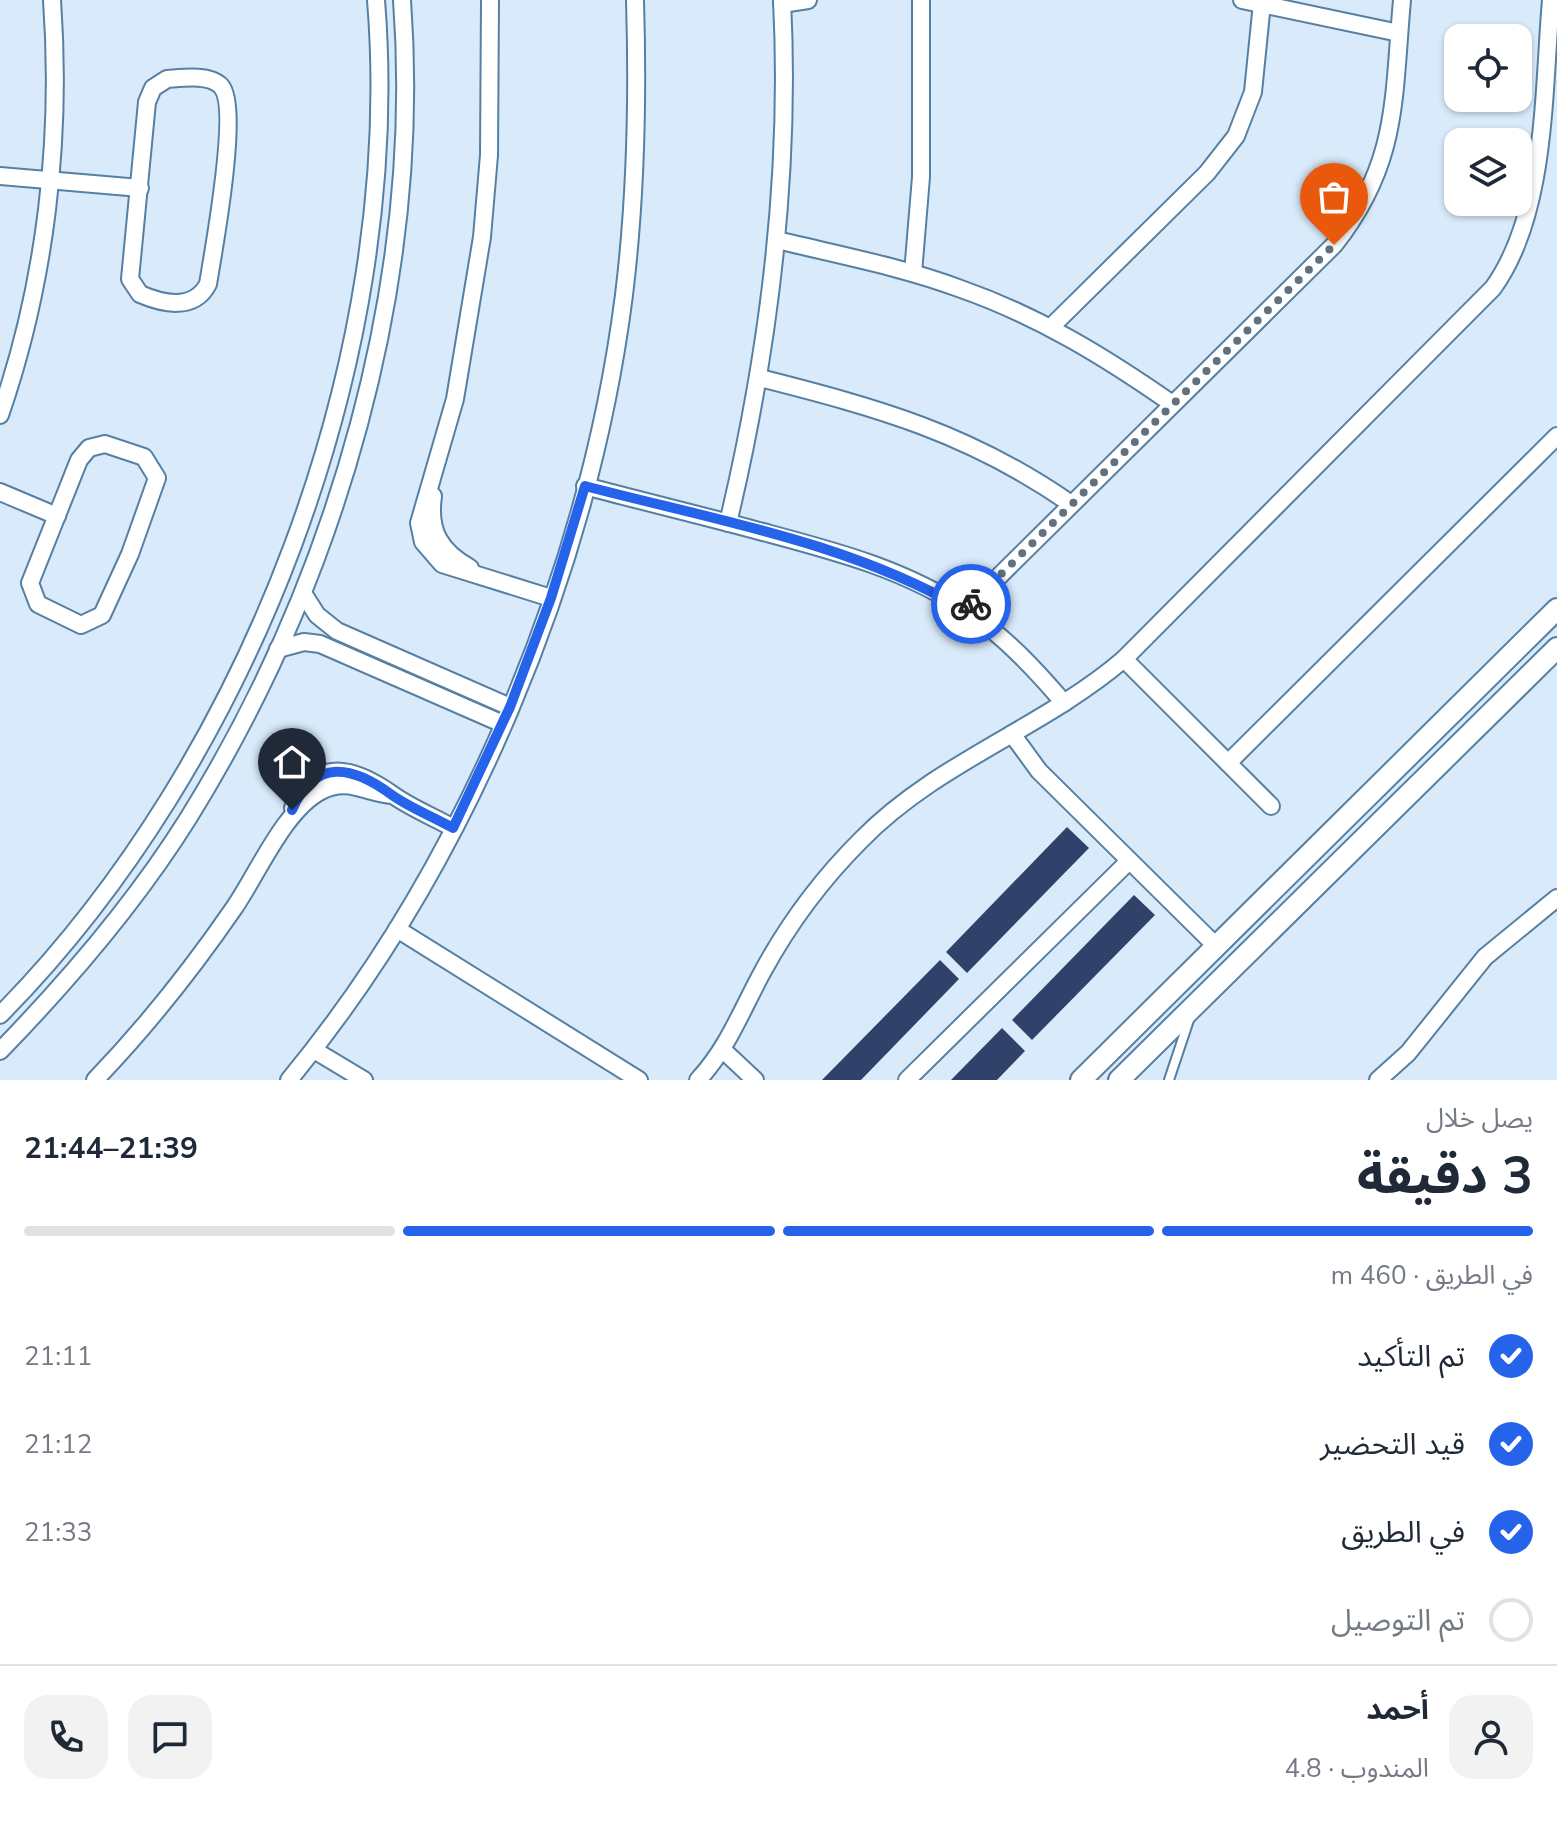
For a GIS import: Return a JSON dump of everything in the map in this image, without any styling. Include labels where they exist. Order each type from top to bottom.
[{"type":"street","points":[[0,415],[35,283],[50,180],[56,56],[52,0]]},
{"type":"street","points":[[0,1015],[99,899],[183,776],[252,645],[296,538],[340,386],[364,265],[375,158],[376,8],[367,0]]},
{"type":"street","points":[[0,1051],[95,947],[152,871],[228,751],[303,593],[349,454],[390,268],[399,191],[405,81],[402,0]]},
{"type":"street","points":[[490,0],[489,155],[482,237],[455,399],[434,478],[420,513],[423,542],[442,564],[551,598]]},
{"type":"street","points":[[289,1080],[314,1050],[397,929],[453,828],[503,724],[551,598],[607,399],[627,267],[638,90],[635,0]]},
{"type":"street","points":[[728,523],[760,378],[777,240],[784,122],[782,2],[808,0]]},
{"type":"street","points":[[913,273],[921,177],[921,0]]},
{"type":"street","points":[[1242,0],[1399,33]]},
{"type":"street","points":[[965,610],[1334,245],[1355,218],[1379,173],[1391,124],[1402,0]]},
{"type":"street","points":[[698,1080],[723,1050],[779,944],[838,864],[916,792],[976,752],[1064,703],[1124,659],[1473,313],[1504,273],[1522,238],[1533,195],[1552,55],[1551,0]]},
{"type":"street","points":[[1051,327],[1207,173],[1236,136],[1253,92],[1262,3]]},
{"type":"street","points":[[175,79],[204,79],[222,86],[229,104],[218,225],[208,284],[192,302],[148,297],[133,287],[130,270],[140,188],[147,102],[153,88],[175,79]]},
{"type":"street","points":[[0,176],[140,188]]},
{"type":"street","points":[[777,240],[913,273],[960,288],[1051,327],[1112,362],[1171,403]]},
{"type":"street","points":[[760,378],[874,407],[943,431],[1008,463],[1071,504]]},
{"type":"street","points":[[1228,763],[1557,436]]},
{"type":"street","points":[[112,446],[144,457],[155,470],[156,487],[130,554],[102,615],[89,624],[73,624],[38,604],[30,591],[31,576],[57,516],[79,460],[89,448],[112,446]]},
{"type":"street","points":[[585,486],[886,568],[965,610],[1016,650],[1064,703]]},
{"type":"street","points":[[0,492],[57,516]]},
{"type":"street","points":[[303,593],[330,627],[510,707]]},
{"type":"street","points":[[1081,1080],[1557,609]]},
{"type":"street","points":[[278,649],[304,642],[320,644],[503,724]]},
{"type":"street","points":[[1119,1080],[1557,648]]},
{"type":"street","points":[[393,675],[400,659]]},
{"type":"street","points":[[1124,659],[1271,806]]},
{"type":"street","points":[[1451,753],[1446,744],[1447,736],[1476,705],[1488,678]]},
{"type":"street","points":[[1012,734],[1039,771],[1216,946]]},
{"type":"street","points":[[95,1080],[177,986],[235,907],[287,825],[308,800],[332,786],[351,784],[392,795],[453,828]]},
{"type":"street","points":[[907,1080],[1128,862]]},
{"type":"street","points":[[1378,1080],[1408,1053],[1485,957],[1557,898]]},
{"type":"street","points":[[397,929],[639,1080]]},
{"type":"street","points":[[314,1050],[364,1080]]},
{"type":"street","points":[[723,1050],[755,1080]]},
{"type":"lane","points":[[1169,1080],[1172,1062],[1195,1005]]},
{"type":"building","points":[[1067,827],[1089,848],[967,973],[946,952]]},
{"type":"building","points":[[1134,895],[1155,915],[1032,1040],[1012,1020]]},
{"type":"building","points":[[940,960],[959,979],[861,1080],[822,1080]]},
{"type":"building","points":[[1002,1028],[1025,1051],[997,1080],[951,1080]]},
{"type":"way so far","points":[[971,604],[1334,245]]},
{"type":"route","points":[[292,810],[301,791],[313,779],[328,772],[345,771],[379,784],[392,795],[453,828],[510,707],[551,598],[585,486],[844,553],[886,568],[965,610],[971,604]]}]
